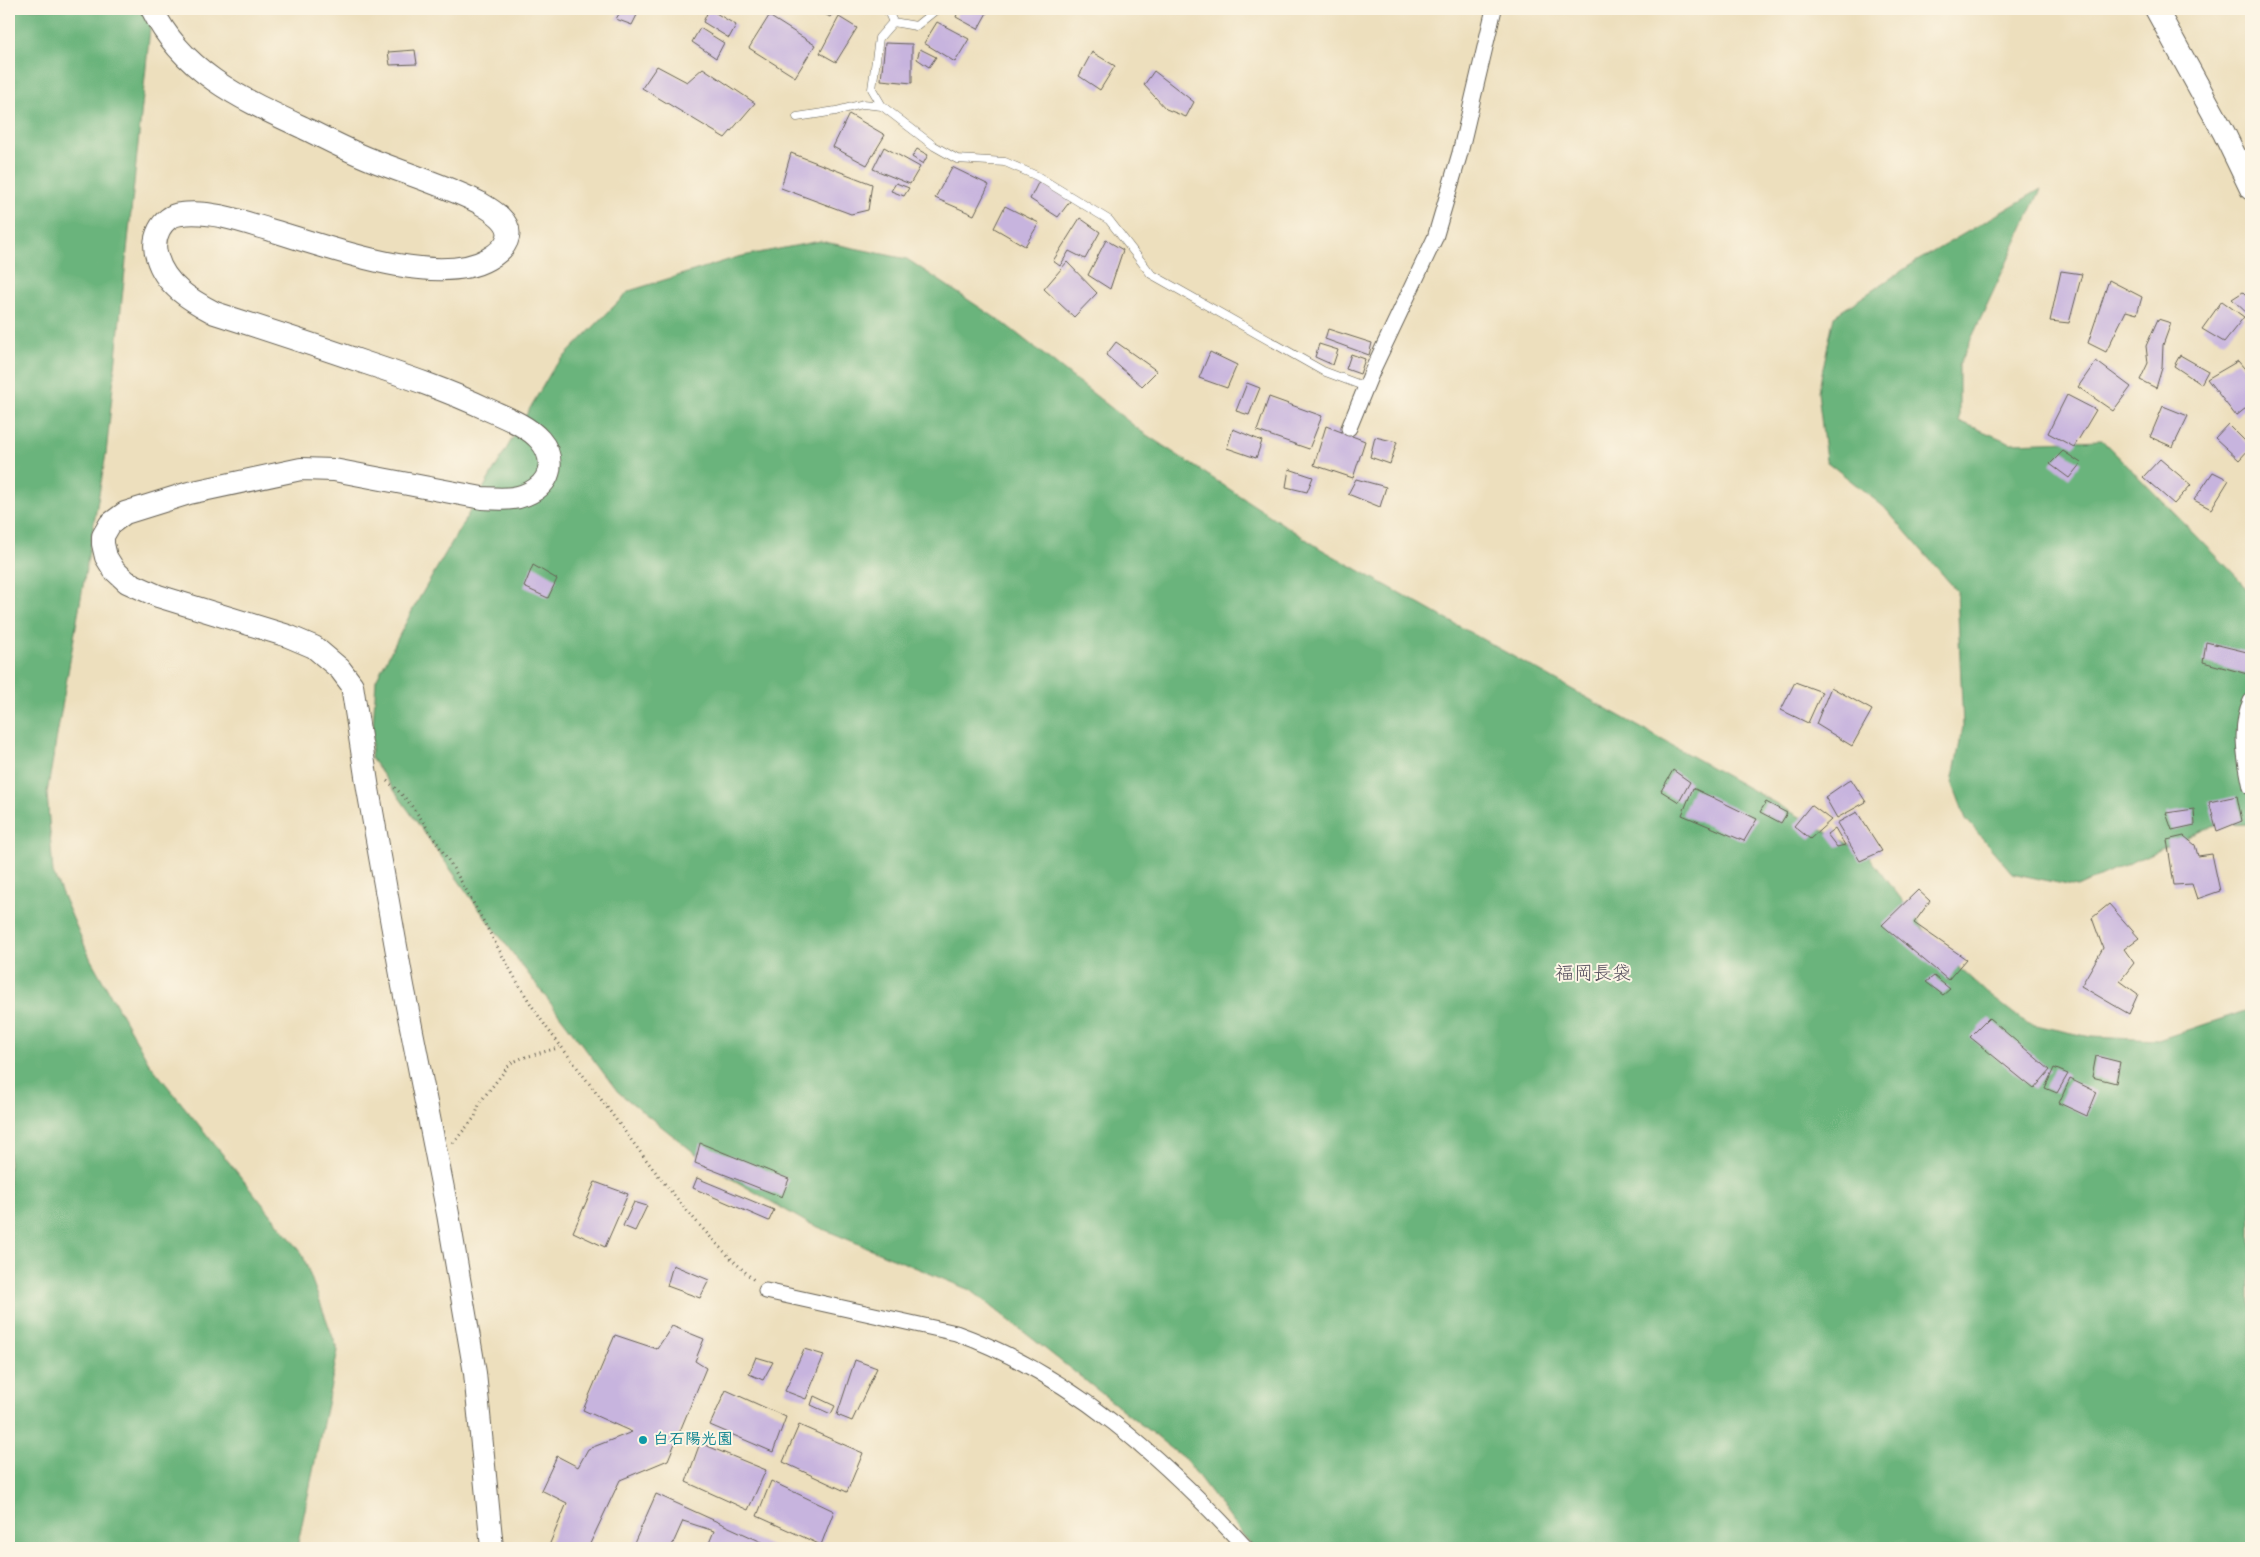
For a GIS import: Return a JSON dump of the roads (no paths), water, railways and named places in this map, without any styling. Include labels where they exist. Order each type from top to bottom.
[{"type":"street","points":[[152,9],[166,35],[188,60],[225,87],[267,110],[371,160],[465,196],[492,210],[505,223],[509,235],[506,243],[497,254],[483,262],[462,268],[439,269],[416,268],[354,254],[244,222],[192,213],[179,214],[166,221],[154,241],[159,266],[187,298],[215,312],[401,375],[468,400],[525,429],[539,438],[548,450],[551,462],[548,475],[540,486],[519,498],[506,500],[482,498],[334,470],[301,469],[189,493],[124,513],[110,524],[103,536],[106,557],[114,570],[127,582],[158,596],[288,636],[314,647],[329,658],[352,685],[403,986],[438,1162],[475,1373],[492,1548]]},
{"type":"street","points":[[1349,428],[1435,238],[1460,153],[1494,9]]},
{"type":"street","points":[[2156,9],[2224,133],[2251,189]]},
{"type":"street","points":[[2251,701],[2246,711],[2244,759],[2251,787]]},
{"type":"street","points":[[766,1291],[956,1333],[1041,1373],[1114,1423],[1152,1453],[1246,1548]]},
{"type":"lane","points":[[886,9],[893,22]]},
{"type":"lane","points":[[893,22],[916,26],[937,9]]},
{"type":"lane","points":[[893,22],[879,38],[872,90],[882,106],[934,146],[957,159],[1005,162],[1037,176],[1109,220],[1152,274],[1323,371],[1366,387]]},
{"type":"lane","points":[[797,117],[836,112],[863,104],[882,106]]},
{"type":"place","name":"白石陽光園","points":[[643,1440]]},
{"type":"district","name":"福岡長袋","points":[[1593,974]]}]
